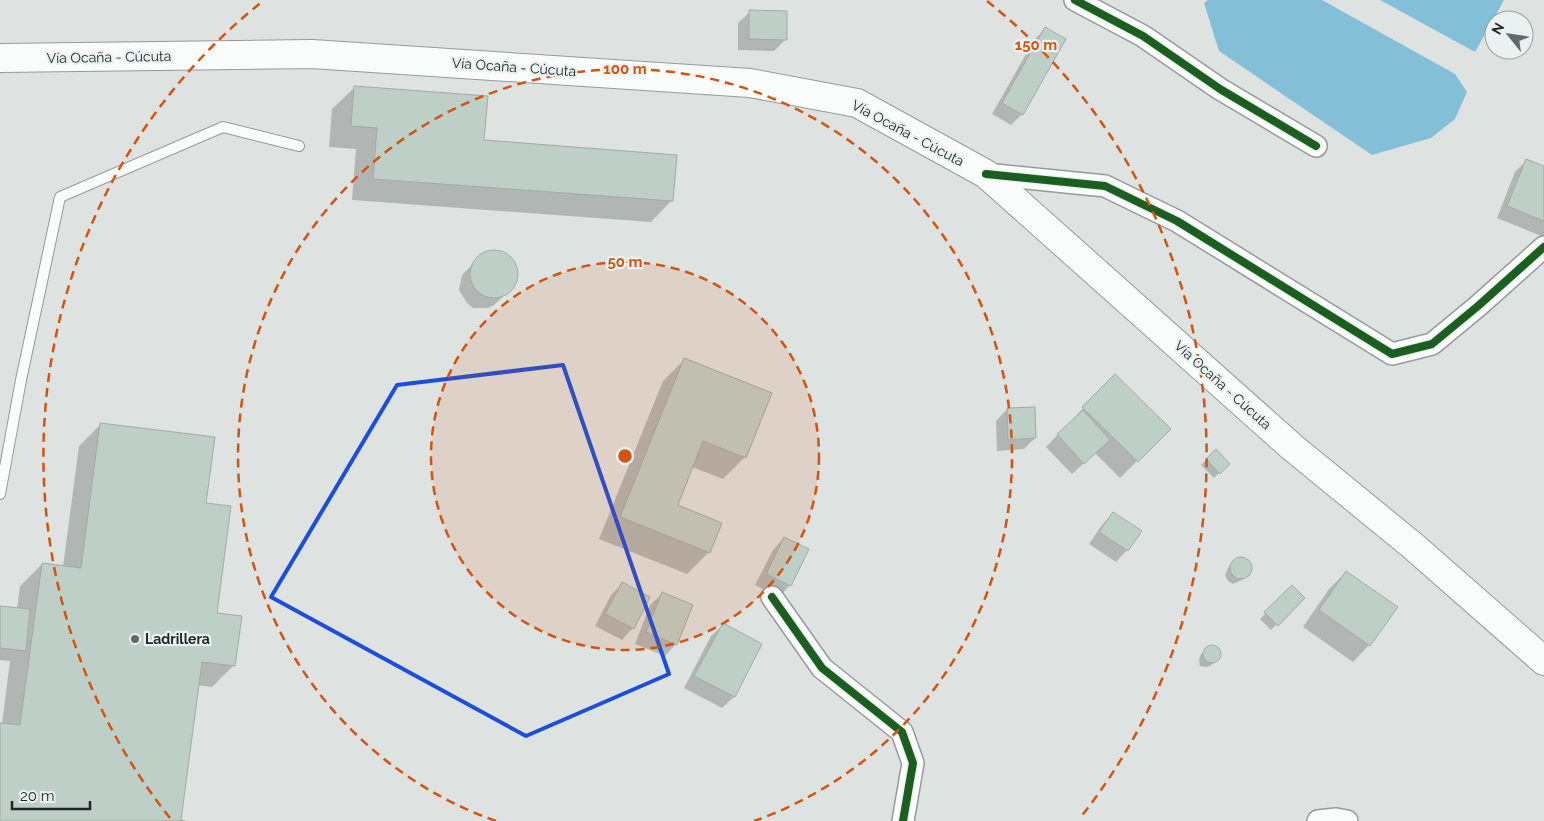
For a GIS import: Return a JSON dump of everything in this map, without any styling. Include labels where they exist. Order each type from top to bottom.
[{"type":"main road","name":"Vía Ocaña - Cúcuta","points":[[0,58],[312,54],[750,83],[857,103],[986,174],[1292,447],[1414,546],[1544,661]]},
{"type":"street","points":[[1076,0],[1143,36],[1220,89],[1316,146]]},
{"type":"street","points":[[986,174],[1105,186],[1177,222],[1392,354],[1432,344],[1544,247]]},
{"type":"street","points":[[772,597],[822,668],[902,732],[913,763],[903,821]]},
{"type":"street","points":[[1318,821],[1336,819],[1347,821]]},
{"type":"lane","points":[[0,494],[21,380],[60,197],[223,127],[299,146]]},
{"type":"highlighted area","points":[[563,365],[669,674],[526,736],[271,597],[397,385]]},
{"type":"water","points":[[1208,0],[1322,0],[1455,74],[1467,92],[1455,119],[1431,138],[1372,155],[1219,51],[1204,3]]},
{"type":"water","points":[[1380,0],[1504,0],[1498,10],[1484,10],[1484,36],[1475,52]]},
{"type":"building","points":[[749,10],[787,11],[787,40],[749,39]]},
{"type":"building","points":[[1045,27],[1066,39],[1023,115],[1002,103]]},
{"type":"building","points":[[354,86],[488,96],[484,140],[677,155],[673,201],[373,179],[377,128],[351,126]]},
{"type":"building","points":[[1526,159],[1544,166],[1544,221],[1507,206]]},
{"type":"building","points":[[494,250],[503,252],[511,257],[516,265],[518,274],[516,283],[511,291],[503,296],[494,298],[485,296],[477,291],[472,283],[470,274],[472,265],[477,257],[485,252]]},
{"type":"building","points":[[684,358],[772,393],[746,458],[703,441],[678,505],[722,523],[710,553],[620,517]]},
{"type":"building","points":[[1115,374],[1171,429],[1138,462],[1082,407]]},
{"type":"building","points":[[1035,407],[1036,438],[1008,440],[1007,408]]},
{"type":"building","points":[[1083,410],[1110,440],[1084,464],[1057,434]]},
{"type":"building","name":"Ladrillera","points":[[100,423],[215,437],[206,503],[231,506],[217,613],[242,616],[235,666],[202,662],[181,820],[185,821],[0,821],[0,723],[20,725],[42,563],[81,568]]},
{"type":"building","points":[[1216,449],[1230,464],[1220,474],[1206,459]]},
{"type":"building","points":[[1113,512],[1142,531],[1128,551],[1099,532]]},
{"type":"building","points":[[784,537],[809,549],[791,586],[766,574]]},
{"type":"building","points":[[1241,557],[1249,560],[1252,568],[1249,576],[1241,579],[1233,576],[1230,568],[1233,560]]},
{"type":"building","points":[[1346,571],[1398,607],[1370,646],[1319,610]]},
{"type":"building","points":[[622,582],[650,597],[634,629],[605,614]]},
{"type":"building","points":[[1292,585],[1305,598],[1278,626],[1264,612]]},
{"type":"building","points":[[662,592],[693,605],[677,645],[646,632]]},
{"type":"building","points":[[0,606],[30,609],[26,651],[0,648]]},
{"type":"building","points":[[723,623],[762,644],[735,697],[694,676]]},
{"type":"building","points":[[1212,645],[1218,648],[1221,654],[1218,660],[1212,663],[1206,660],[1203,654],[1206,648]]},
{"type":"cycle path","points":[[1075,0],[1143,36],[1220,89],[1316,146]]},
{"type":"cycle path","points":[[986,174],[1105,186],[1177,221],[1392,354],[1432,344],[1544,247]]},
{"type":"cycle path","points":[[772,597],[822,668],[902,732],[913,763],[903,821]]},
{"type":"place","name":"Ladrillera","points":[[135,639]]}]
